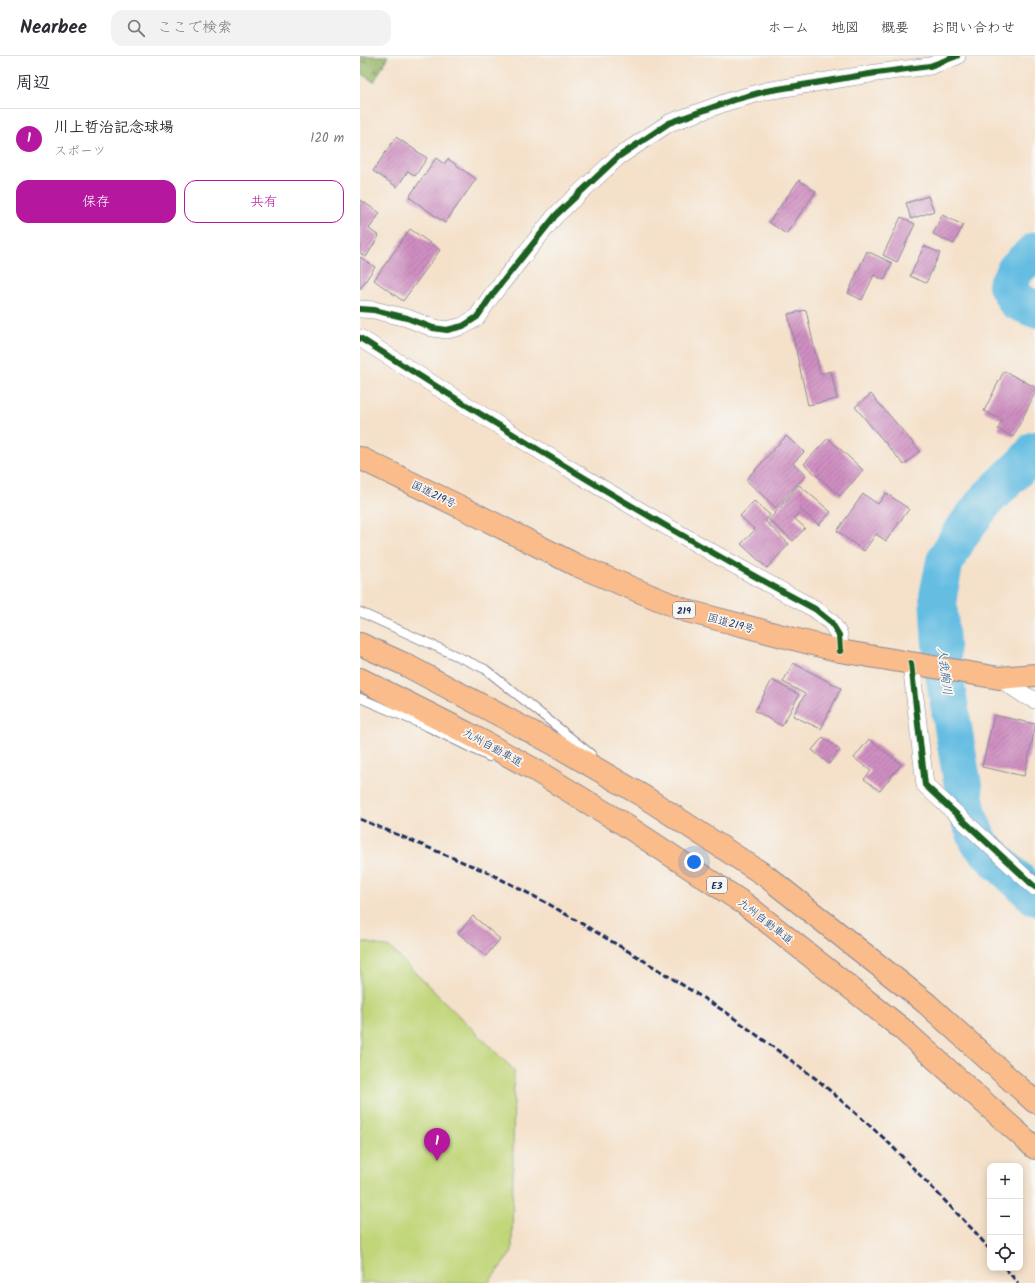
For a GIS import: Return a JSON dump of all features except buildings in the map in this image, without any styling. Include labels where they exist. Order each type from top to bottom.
[{"type":"highway","name":"国道219号","points":[[360,458],[484,518],[576,565],[687,611],[840,651],[999,678],[1035,675]]},
{"type":"highway","points":[[360,644],[404,664],[554,744],[643,796],[766,876],[926,1003],[1035,1102]]},
{"type":"highway","name":"九州自動車道","points":[[360,679],[467,733],[535,770],[622,823],[745,904],[901,1028],[1035,1148]]},
{"type":"street","points":[[360,309],[374,310],[407,318],[433,328],[447,330],[463,326],[477,317],[492,295],[556,214],[618,157],[669,123],[730,101],[766,91],[876,73],[930,66],[957,56]]},
{"type":"street","points":[[360,338],[436,387],[652,518],[814,609],[831,622],[839,635],[840,651]]},
{"type":"street","points":[[911,663],[925,785],[1035,887]]},
{"type":"street","points":[[999,678],[1026,696],[1035,700]]},
{"type":"lane","points":[[360,612],[485,669],[643,796]]},
{"type":"lane","points":[[360,698],[428,727],[498,761]]},
{"type":"lane","points":[[532,778],[622,823]]},
{"type":"green space","points":[[360,56],[388,56],[374,82],[360,73]]},
{"type":"green space","points":[[360,941],[390,948],[514,1070],[512,1252],[488,1283],[360,1283]]},
{"type":"waterway","name":"人我胸川","points":[[1035,251],[1016,269],[1007,285],[1016,301],[1035,309]]},
{"type":"waterway","name":"人我胸川","points":[[1035,450],[1027,460],[986,500],[961,533],[945,561],[938,596],[942,662],[968,816],[979,842],[1035,896]]},
{"type":"railway","points":[[360,819],[489,873],[547,903],[638,957],[727,1013],[819,1081],[886,1140],[976,1233],[987,1246]]},
{"type":"railway","points":[[1008,1271],[1018,1283]]},
{"type":"cycle path","points":[[360,309],[374,310],[407,318],[433,328],[447,330],[463,326],[477,317],[492,295],[556,215],[618,157],[669,123],[730,101],[766,91],[876,73],[930,66],[957,56]]},
{"type":"cycle path","points":[[360,338],[472,409],[642,512],[815,609],[831,622],[839,635],[840,651]]},
{"type":"cycle path","points":[[911,663],[925,785],[1035,887]]},
{"type":"place","name":"川上哲治記念球場","points":[[437,1161]]}]
